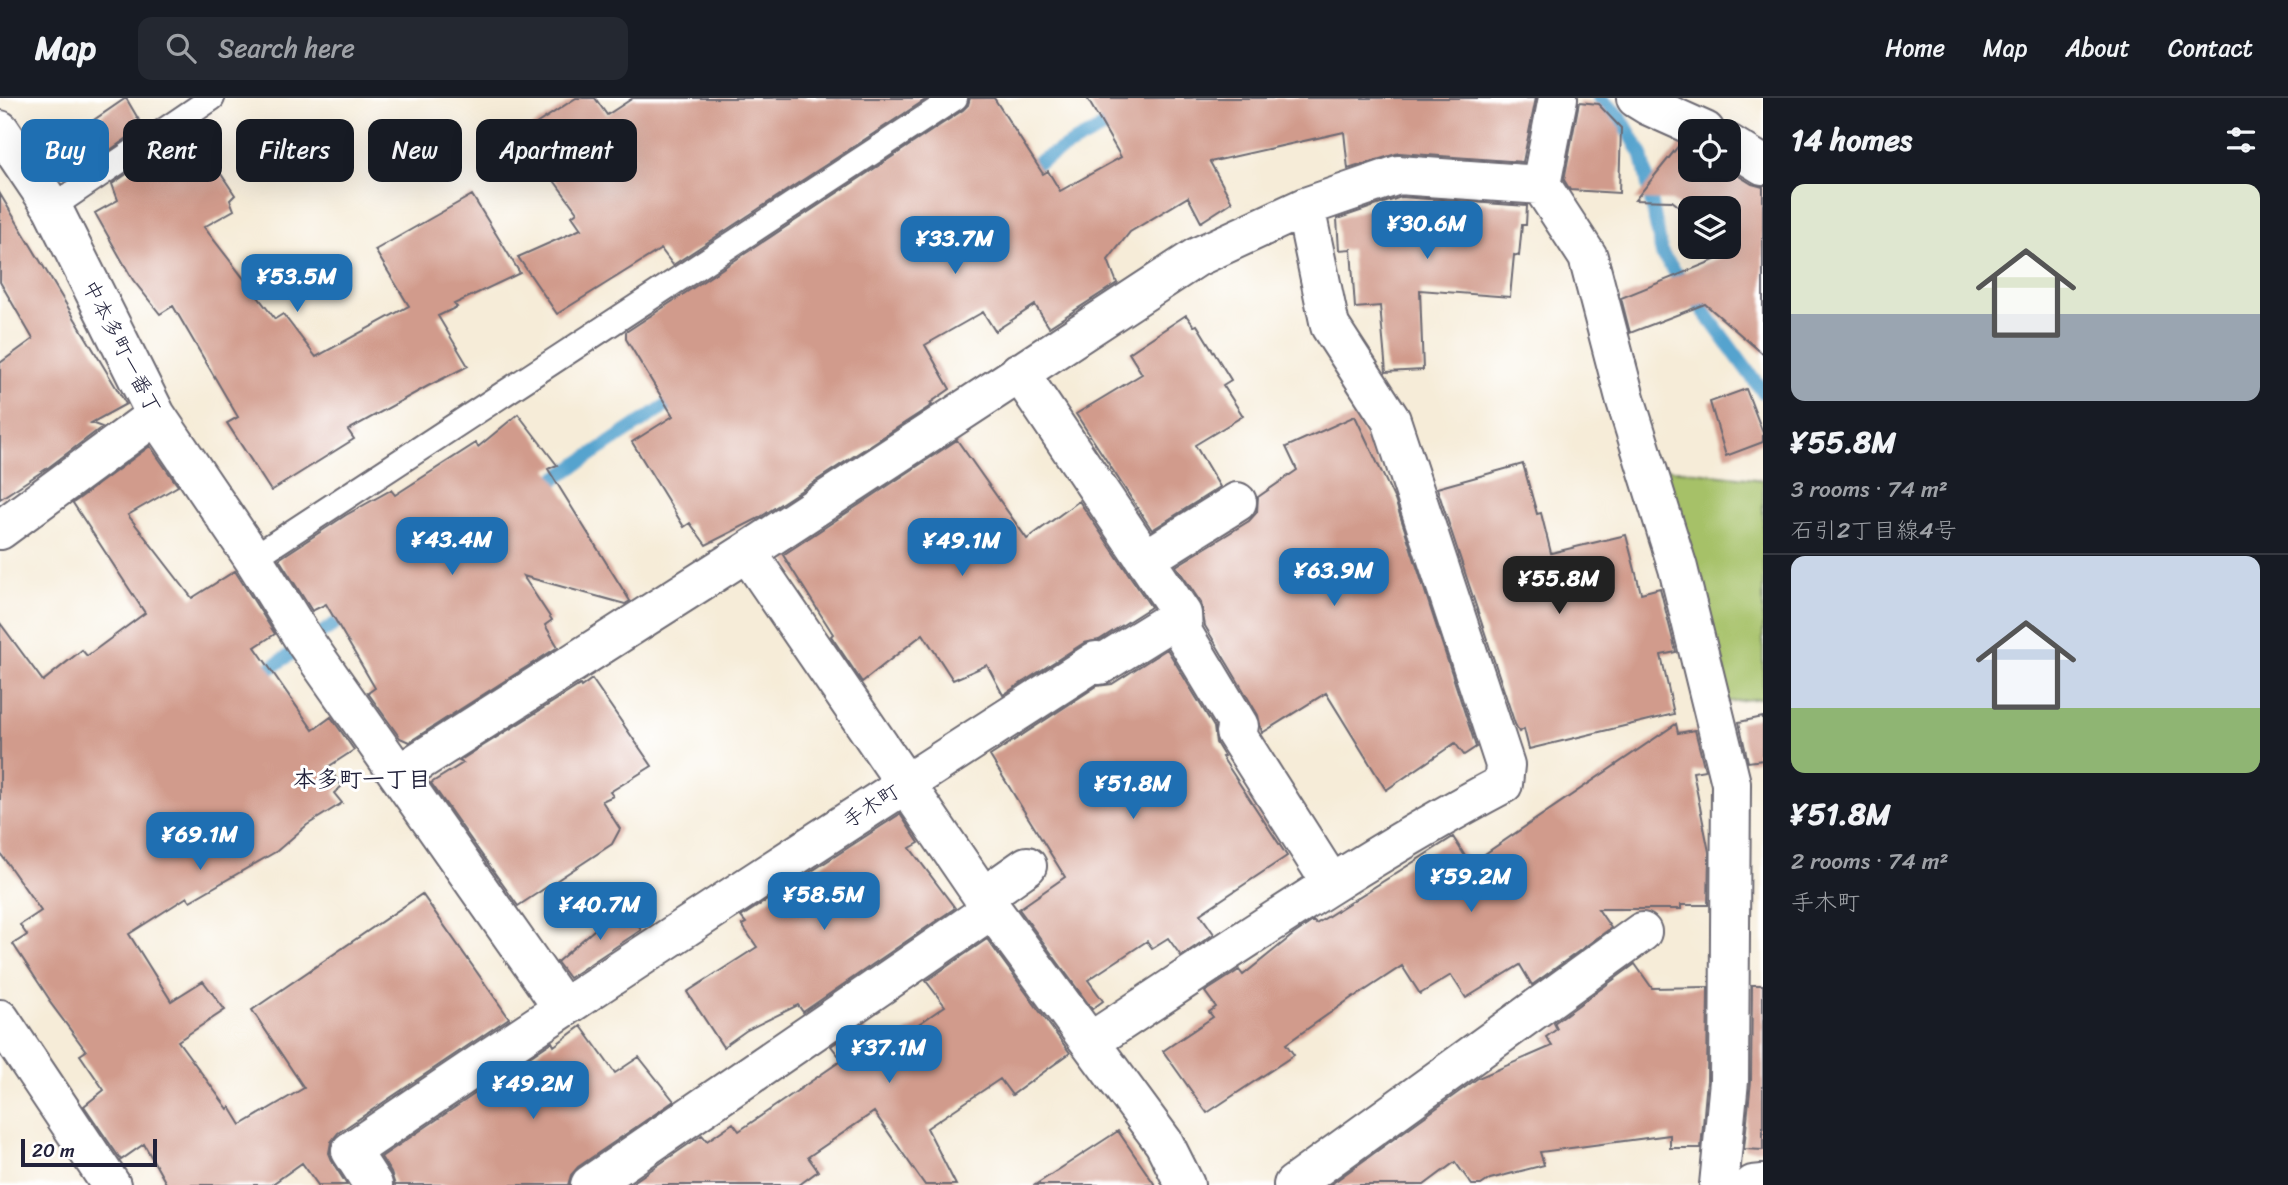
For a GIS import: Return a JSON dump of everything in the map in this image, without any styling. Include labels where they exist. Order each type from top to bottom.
[{"type":"street","points":[[1558,98],[1541,185],[1588,257],[1625,398],[1747,790],[1719,1185]]},
{"type":"street","points":[[1636,98],[1678,119]]},
{"type":"street","name":"中本多町一番丁","points":[[0,130],[52,207],[156,415],[253,558],[306,643],[562,1007]]},
{"type":"street","points":[[1741,151],[1763,164]]},
{"type":"street","points":[[399,774],[747,552],[1197,257],[1305,206],[1398,175],[1541,185]]},
{"type":"street","points":[[1090,1042],[1331,883],[1503,784],[1505,765],[1391,420],[1330,326],[1305,206]]},
{"type":"street","points":[[1019,372],[1182,614],[1183,633],[1239,726],[1236,732],[1331,883]]},
{"type":"street","points":[[0,530],[156,415]]},
{"type":"street","points":[[1146,559],[1237,502]]},
{"type":"street","points":[[747,552],[987,903],[1164,1143],[1185,1185]]},
{"type":"street","name":"手木町","points":[[373,1185],[351,1151],[562,1007],[906,783],[1096,661],[1100,665],[1182,614]]},
{"type":"street","points":[[590,1185],[987,903],[1027,866]]},
{"type":"street","points":[[1293,1185],[1642,932]]},
{"type":"street","points":[[0,1019],[111,1185]]},
{"type":"street","points":[[1753,1185],[1763,1184]]},
{"type":"lane","points":[[52,207],[212,98]]},
{"type":"lane","points":[[253,558],[955,98]]},
{"type":"green space","points":[[1662,468],[1763,480],[1763,698],[1726,702]]},
{"type":"building","points":[[126,98],[138,119],[123,119],[123,141],[109,151],[109,119],[95,119]]},
{"type":"building","points":[[576,98],[595,98],[607,115],[633,98],[928,98],[673,265],[661,249],[557,314],[518,257],[581,229],[572,216],[577,212],[555,182],[637,182],[637,119],[544,119]]},
{"type":"building","points":[[970,98],[994,98],[1043,174],[1048,171],[1060,191],[1121,157],[1087,98],[1536,98],[1523,162],[1399,153],[1348,169],[1344,132],[1210,162],[1232,202],[1201,222],[1188,197],[1130,232],[1108,260],[1117,283],[1049,327],[1035,305],[995,331],[983,312],[925,345],[950,389],[930,403],[932,405],[759,518],[706,545],[690,523],[684,527],[632,442],[673,416],[626,339],[626,332],[963,110]]},
{"type":"building","points":[[1579,102],[1598,104],[1621,128],[1619,193],[1570,190],[1564,180]]},
{"type":"building","points":[[1678,146],[1678,182],[1741,182],[1741,177],[1763,187],[1763,354],[1705,304],[1630,333],[1621,298],[1717,259],[1741,259],[1741,196],[1678,196],[1678,206],[1672,201],[1635,200]]},
{"type":"building","points":[[222,176],[235,195],[230,200],[234,210],[204,227],[275,319],[283,314],[316,357],[409,306],[375,250],[472,195],[520,273],[454,304],[457,307],[438,316],[468,366],[348,430],[354,439],[271,491],[227,423],[238,417],[173,306],[160,314],[133,280],[95,213],[118,200],[112,184],[123,177],[123,182],[222,182]]},
{"type":"building","points":[[0,194],[126,404],[91,423],[102,427],[49,467],[0,499],[0,363],[33,339],[0,282]]},
{"type":"building","points":[[1401,197],[1527,206],[1526,225],[1522,225],[1519,256],[1514,255],[1510,297],[1420,290],[1423,370],[1386,372],[1380,306],[1355,308],[1351,249],[1339,250],[1337,219]]},
{"type":"building","points":[[1186,315],[1194,326],[1197,325],[1231,380],[1223,385],[1243,416],[1195,445],[1220,487],[1152,530],[1076,414],[1142,374],[1129,353]]},
{"type":"building","points":[[1746,389],[1763,433],[1763,442],[1726,456],[1710,402]]},
{"type":"building","points":[[518,414],[557,465],[548,469],[630,601],[625,604],[523,576],[552,620],[545,625],[558,647],[409,742],[400,738],[368,693],[375,688],[326,604],[312,611],[279,559],[346,515],[391,490],[395,495],[476,443],[478,447]]},
{"type":"building","points":[[1355,416],[1395,500],[1476,747],[1464,755],[1455,743],[1386,790],[1326,693],[1262,733],[1258,715],[1205,626],[1201,603],[1176,566],[1249,521],[1257,512],[1258,497],[1297,470],[1286,447]]},
{"type":"building","points":[[957,440],[1027,539],[1079,501],[1151,607],[1099,640],[1084,643],[1003,695],[987,665],[953,680],[923,634],[862,682],[783,555]]},
{"type":"building","points":[[150,446],[178,486],[128,515],[192,598],[235,571],[275,634],[255,647],[313,730],[331,717],[354,750],[328,767],[342,786],[334,793],[342,803],[307,825],[277,851],[190,901],[187,897],[129,934],[171,1001],[203,981],[225,1010],[178,1041],[241,1125],[304,1088],[252,1010],[422,894],[509,1018],[338,1133],[331,1142],[329,1153],[347,1185],[318,1185],[302,1163],[271,1185],[167,1185],[144,1144],[121,1160],[84,1106],[104,1090],[80,1055],[86,1051],[49,1001],[13,944],[27,935],[20,925],[41,911],[0,853],[0,623],[43,681],[82,650],[87,656],[145,613],[73,503]]},
{"type":"building","points":[[1523,464],[1537,514],[1541,513],[1551,553],[1626,535],[1641,593],[1660,588],[1676,652],[1661,655],[1674,714],[1529,749],[1524,729],[1519,732],[1515,724],[1437,488]]},
{"type":"building","points":[[1167,649],[1214,727],[1216,743],[1224,756],[1222,757],[1287,856],[1200,914],[1214,934],[1181,956],[1168,938],[1152,948],[1147,941],[1088,980],[1103,1001],[1092,1009],[1019,909],[1065,877],[990,756],[1097,686],[1112,684]]},
{"type":"building","points":[[592,679],[652,766],[610,792],[613,796],[602,801],[620,829],[612,844],[518,906],[431,783],[463,763],[459,761]]},
{"type":"building","points":[[1763,717],[1763,760],[1748,762],[1739,722]]},
{"type":"building","points":[[1676,724],[1678,733],[1695,730],[1705,770],[1693,772],[1709,852],[1708,905],[1681,905],[1681,909],[1598,909],[1611,928],[1532,985],[1520,965],[1466,998],[1451,975],[1420,994],[1402,966],[1286,1044],[1294,1055],[1207,1113],[1163,1051],[1213,1017],[1209,1012],[1216,1007],[1205,992],[1239,970],[1243,975],[1313,921],[1316,924],[1453,837],[1470,864]]},
{"type":"building","points":[[900,814],[919,843],[910,848],[955,908],[803,1012],[798,1005],[747,1030],[723,1047],[687,992],[757,947],[742,925],[746,923],[741,917]]},
{"type":"building","points":[[624,904],[641,930],[569,978],[557,962]]},
{"type":"building","points":[[987,939],[1070,1053],[1012,1095],[1000,1079],[927,1128],[956,1185],[925,1185],[874,1112],[808,1157],[818,1171],[799,1185],[629,1185],[702,1135],[707,1141],[733,1123],[739,1131],[842,1060],[831,1046],[862,1025],[879,1051],[945,1006],[926,981]]},
{"type":"building","points":[[1635,964],[1652,988],[1708,987],[1707,1080],[1701,1148],[1670,1148],[1670,1135],[1540,1152],[1544,1165],[1490,1179],[1481,1185],[1472,1185],[1455,1162],[1424,1185],[1330,1185],[1478,1078],[1552,1046],[1546,1037],[1557,1029],[1554,1023]]},
{"type":"building","points":[[1752,985],[1763,985],[1763,1150],[1744,1149],[1751,1081]]},
{"type":"building","points":[[581,1026],[615,1073],[639,1057],[674,1101],[578,1167],[571,1175],[568,1185],[395,1185],[381,1157],[552,1042],[554,1046]]},
{"type":"building","points":[[1118,1131],[1155,1185],[1035,1185]]},
{"type":"waterway","points":[[1599,98],[1620,116],[1642,155],[1662,254],[1763,392]]},
{"type":"waterway","points":[[1021,171],[1121,118]]},
{"type":"waterway","points":[[540,489],[680,396]]},
{"type":"waterway","points":[[320,634],[353,612]]},
{"type":"waterway","points":[[254,679],[294,652]]},
{"type":"district","name":"本多町一丁目","points":[[362,779]]}]
